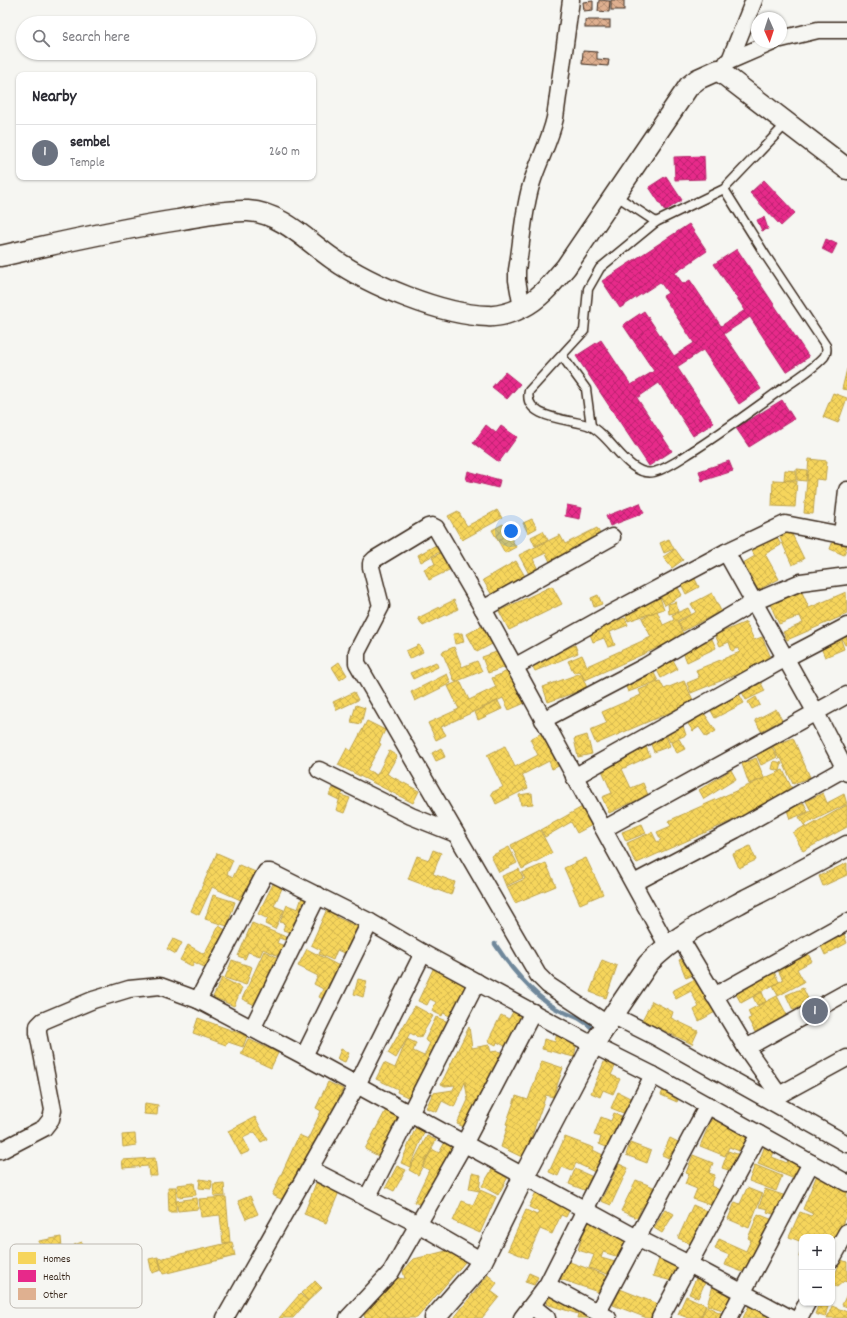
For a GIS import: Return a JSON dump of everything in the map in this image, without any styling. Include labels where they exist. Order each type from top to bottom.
[{"type":"street","points":[[522,308],[517,280],[517,270],[532,182],[551,136],[555,118],[571,0]]},
{"type":"street","points":[[724,65],[754,0]]},
{"type":"street","points":[[787,38],[818,30],[847,30]]},
{"type":"street","points":[[0,256],[142,225],[248,211],[274,218],[357,274],[396,292],[460,312],[488,316],[522,308],[536,299],[556,279],[689,86],[698,78],[760,48]]},
{"type":"street","points":[[724,65],[788,122],[847,169]]},
{"type":"street","points":[[514,667],[726,552],[785,524],[844,535],[847,490]]},
{"type":"street","points":[[775,1098],[714,996],[674,942],[634,883],[574,777],[483,609],[436,528],[432,526],[396,545],[371,563],[381,606],[357,652],[358,663],[538,975],[548,985],[609,1020],[654,1036],[775,1098],[843,1137]]},
{"type":"street","points":[[483,609],[612,538]]},
{"type":"street","points":[[634,883],[846,769],[786,658],[726,552]]},
{"type":"street","points":[[543,720],[646,666],[754,602],[801,582],[847,576]]},
{"type":"street","points":[[574,777],[786,658],[847,626]]},
{"type":"street","points":[[604,829],[815,711],[847,695]]},
{"type":"street","points":[[319,770],[411,816],[456,834]]},
{"type":"street","points":[[435,1318],[475,1272],[482,1261],[524,1176],[593,1045],[648,964],[657,954],[674,942],[721,913],[847,846]]},
{"type":"street","points":[[198,1000],[266,872],[270,872],[370,922],[423,953],[593,1045],[653,1075],[847,1182]]},
{"type":"street","points":[[252,1029],[318,895]]},
{"type":"street","points":[[304,1056],[370,922]]},
{"type":"street","points":[[714,996],[847,922]]},
{"type":"street","points":[[226,1318],[357,1085],[423,953]]},
{"type":"street","points":[[367,1198],[477,982]]},
{"type":"street","points":[[0,1151],[44,1128],[51,1119],[53,1110],[38,1033],[38,1026],[43,1021],[93,1000],[129,989],[160,986],[198,1000],[411,1114],[637,1238],[790,1318]]},
{"type":"street","points":[[746,1048],[847,992]]},
{"type":"street","points":[[348,1318],[386,1278],[464,1144],[533,1012]]},
{"type":"street","points":[[775,1098],[847,1058]]},
{"type":"street","points":[[522,1318],[546,1285],[653,1075]]},
{"type":"street","points":[[546,1285],[603,1316],[637,1238],[708,1105]]},
{"type":"street","points":[[660,1318],[759,1134]]},
{"type":"street","points":[[729,1318],[811,1162]]},
{"type":"street","points":[[310,1169],[418,1224],[482,1261]]},
{"type":"street","points":[[835,1254],[847,1232]]},
{"type":"street","points":[[532,1306],[547,1318]]},
{"type":"street","points":[[799,1318],[805,1306]]},
{"type":"lane","points":[[724,189],[766,256],[826,346],[827,350],[825,356],[810,369],[726,429],[673,464],[654,472],[641,471],[632,466],[591,426],[559,420],[538,411],[530,404],[527,397],[529,391],[584,331],[588,289],[592,278],[600,268],[656,222],[724,189],[788,122]]},
{"type":"lane","points":[[615,195],[656,222]]},
{"type":"lane","points":[[562,356],[586,389],[591,426]]},
{"type":"building: Homes","points":[[847,369],[847,390],[842,389]]},
{"type":"building: Homes","points":[[833,393],[847,398],[838,423],[823,417]]},
{"type":"building: Homes","points":[[809,459],[827,461],[825,480],[816,479],[813,514],[804,513]]},
{"type":"building: Homes","points":[[797,469],[807,470],[806,481],[797,480]]},
{"type":"building: Homes","points":[[785,470],[796,471],[796,480],[784,480]]},
{"type":"building: Homes","points":[[773,480],[797,481],[795,507],[772,506]]},
{"type":"building: Homes","points":[[497,510],[502,518],[462,540],[448,516],[458,511],[467,526]]},
{"type":"building: Homes","points":[[532,519],[537,528],[528,533],[523,523]]},
{"type":"building: Homes","points":[[503,524],[516,547],[505,553],[492,530]]},
{"type":"building: Homes","points":[[597,528],[602,538],[551,564],[546,553],[533,559],[539,572],[530,576],[519,555],[560,535],[565,544]]},
{"type":"building: Homes","points":[[789,528],[804,559],[792,565],[778,533]]},
{"type":"building: Homes","points":[[543,531],[548,540],[535,546],[531,537]]},
{"type":"building: Homes","points":[[774,532],[781,545],[765,554],[779,579],[758,590],[743,563],[755,556],[749,546]]},
{"type":"building: Homes","points":[[669,539],[674,549],[664,553],[660,543]]},
{"type":"building: Homes","points":[[833,541],[847,546],[844,555],[830,549]]},
{"type":"building: Homes","points":[[438,544],[441,551],[421,562],[418,555]]},
{"type":"building: Homes","points":[[675,549],[683,560],[672,568],[663,557]]},
{"type":"building: Homes","points":[[445,551],[453,568],[429,580],[424,569],[435,564],[432,557]]},
{"type":"building: Homes","points":[[516,561],[526,578],[493,597],[483,580]]},
{"type":"building: Homes","points":[[694,577],[699,587],[686,594],[681,584]]},
{"type":"building: Homes","points":[[552,586],[562,604],[509,630],[499,611]]},
{"type":"building: Homes","points":[[677,586],[682,595],[665,605],[660,596]]},
{"type":"building: Homes","points":[[801,590],[809,608],[846,592],[847,614],[787,640],[783,632],[803,623],[800,616],[779,624],[770,604]]},
{"type":"building: Homes","points":[[712,593],[721,611],[683,631],[678,622],[696,612],[691,604]]},
{"type":"building: Homes","points":[[598,595],[602,604],[594,607],[591,598]]},
{"type":"building: Homes","points":[[660,598],[664,609],[628,621],[624,610]]},
{"type":"building: Homes","points":[[454,600],[458,609],[423,626],[418,618]]},
{"type":"building: Homes","points":[[676,602],[678,612],[669,614],[668,604]]},
{"type":"building: Homes","points":[[688,608],[691,614],[677,621],[684,636],[585,680],[580,671],[574,673],[568,661],[582,655],[587,666],[651,637],[642,618],[657,611],[663,625],[674,620],[672,615]]},
{"type":"building: Homes","points":[[625,618],[628,625],[610,632],[615,645],[608,647],[604,638],[593,642],[589,631]]},
{"type":"building: Homes","points":[[746,622],[754,640],[762,637],[772,660],[691,693],[687,683],[699,678],[696,670],[740,652],[738,648],[732,651],[729,642],[720,646],[715,635]]},
{"type":"building: Homes","points":[[486,624],[496,642],[477,652],[467,634]]},
{"type":"building: Homes","points":[[462,633],[464,642],[455,644],[453,634]]},
{"type":"building: Homes","points":[[847,634],[847,644],[845,645],[841,637]]},
{"type":"building: Homes","points":[[712,639],[716,648],[687,662],[683,652]]},
{"type":"building: Homes","points":[[841,640],[844,649],[825,657],[821,648]]},
{"type":"building: Homes","points":[[419,645],[423,652],[409,659],[406,651]]},
{"type":"building: Homes","points":[[575,645],[578,653],[535,671],[531,663]]},
{"type":"building: Homes","points":[[454,647],[462,667],[477,661],[482,671],[455,682],[442,652]]},
{"type":"building: Homes","points":[[502,650],[508,666],[488,673],[482,657]]},
{"type":"building: Homes","points":[[673,660],[678,669],[661,678],[656,668]]},
{"type":"building: Homes","points":[[339,662],[347,675],[340,680],[332,667]]},
{"type":"building: Homes","points":[[436,662],[438,667],[413,679],[410,673]]},
{"type":"building: Homes","points":[[512,669],[527,702],[509,710],[503,698],[441,727],[446,735],[436,740],[428,723],[459,709],[448,686],[460,681],[469,700],[496,687],[492,678]]},
{"type":"building: Homes","points":[[581,673],[587,688],[548,702],[543,687]]},
{"type":"building: Homes","points":[[654,673],[658,681],[628,692],[625,684]]},
{"type":"building: Homes","points":[[447,674],[451,683],[415,701],[411,692]]},
{"type":"building: Homes","points":[[660,681],[664,689],[684,681],[694,702],[596,744],[590,730],[607,723],[602,712],[641,695],[639,690]]},
{"type":"building: Homes","points":[[761,683],[765,691],[746,700],[742,692]]},
{"type":"building: Homes","points":[[354,692],[358,700],[337,710],[333,702]]},
{"type":"building: Homes","points":[[739,694],[744,703],[715,718],[710,709]]},
{"type":"building: Homes","points":[[756,697],[760,705],[752,709],[748,702]]},
{"type":"building: Homes","points":[[498,701],[502,709],[478,720],[475,712]]},
{"type":"building: Homes","points":[[356,705],[365,708],[361,724],[351,722]]},
{"type":"building: Homes","points":[[776,709],[782,720],[761,731],[755,720]]},
{"type":"building: Homes","points":[[704,713],[716,731],[706,737],[699,727],[693,731],[688,724]]},
{"type":"building: Homes","points":[[367,721],[385,730],[379,743],[381,744],[367,770],[377,775],[389,751],[397,756],[387,774],[419,791],[413,803],[338,765],[347,748],[351,751]]},
{"type":"building: Homes","points":[[683,726],[686,735],[670,742],[666,734]]},
{"type":"building: Homes","points":[[546,731],[563,764],[552,769],[549,761],[522,775],[528,788],[496,804],[491,793],[503,787],[487,755],[505,746],[515,767],[538,755],[530,739]]},
{"type":"building: Homes","points":[[587,735],[592,754],[578,757],[574,739]]},
{"type":"building: Homes","points":[[666,736],[670,746],[654,752],[650,742]]},
{"type":"building: Homes","points":[[793,738],[810,777],[793,784],[781,758],[779,759],[773,746]]},
{"type":"building: Homes","points":[[679,739],[685,749],[677,753],[671,743]]},
{"type":"building: Homes","points":[[646,747],[650,756],[622,769],[631,788],[643,783],[648,795],[609,813],[602,797],[612,793],[601,768]]},
{"type":"building: Homes","points":[[772,747],[777,757],[761,765],[756,754]]},
{"type":"building: Homes","points":[[441,748],[445,757],[436,761],[432,753]]},
{"type":"building: Homes","points":[[756,758],[764,778],[749,784],[742,764]]},
{"type":"building: Homes","points":[[774,761],[782,763],[780,771],[772,769]]},
{"type":"building: Homes","points":[[731,770],[736,779],[704,799],[699,790]]},
{"type":"building: Homes","points":[[783,770],[794,793],[637,863],[633,858],[627,843],[652,832],[657,842],[661,840],[657,832],[671,826],[668,821]]},
{"type":"building: Homes","points":[[333,788],[343,792],[339,800],[329,795]]},
{"type":"building: Homes","points":[[532,793],[533,804],[521,805],[519,795]]},
{"type":"building: Homes","points":[[823,793],[827,803],[844,794],[847,804],[804,825],[799,817],[811,811],[806,801]]},
{"type":"building: Homes","points":[[341,795],[350,798],[344,813],[336,810]]},
{"type":"building: Homes","points":[[804,803],[808,812],[790,819],[787,810]]},
{"type":"building: Homes","points":[[847,805],[847,827],[803,851],[793,833],[805,826],[806,828]]},
{"type":"building: Homes","points":[[584,806],[594,824],[577,833],[571,822],[545,837],[541,830]]},
{"type":"building: Homes","points":[[642,824],[646,833],[626,841],[622,832]]},
{"type":"building: Homes","points":[[540,830],[552,853],[522,869],[511,845]]},
{"type":"building: Homes","points":[[750,846],[756,860],[739,868],[733,854]]},
{"type":"building: Homes","points":[[509,847],[517,863],[499,872],[491,856]]},
{"type":"building: Homes","points":[[433,850],[441,853],[433,874],[455,882],[451,895],[408,879],[417,856],[429,860]]},
{"type":"building: Homes","points":[[217,853],[233,860],[227,874],[233,877],[239,865],[258,873],[245,902],[212,887],[199,915],[191,911]]},
{"type":"building: Homes","points":[[586,858],[603,894],[580,904],[564,868]]},
{"type":"building: Homes","points":[[546,863],[556,886],[515,903],[507,887],[525,879],[522,873]]},
{"type":"building: Homes","points":[[847,863],[847,875],[823,886],[819,876]]},
{"type":"building: Homes","points":[[519,869],[523,878],[506,886],[502,876]]},
{"type":"building: Homes","points":[[274,882],[283,886],[274,906],[284,910],[275,929],[265,924],[268,919],[258,914]]},
{"type":"building: Homes","points":[[213,895],[235,902],[227,926],[205,919]]},
{"type":"building: Homes","points":[[302,897],[310,901],[298,935],[283,930],[285,924],[280,922],[287,905],[298,909]]},
{"type":"building: Homes","points":[[327,909],[337,914],[336,917],[365,930],[353,957],[337,950],[333,960],[319,954],[321,950],[311,945]]},
{"type":"building: Homes","points":[[252,923],[291,939],[290,942],[279,938],[277,943],[288,947],[283,958],[263,949],[260,956],[248,952],[245,959],[238,956]]},
{"type":"building: Homes","points":[[219,926],[229,932],[208,969],[194,962],[192,966],[180,960],[188,945],[204,954]]},
{"type":"building: Homes","points":[[844,934],[847,943],[825,955],[821,946]]},
{"type":"building: Homes","points":[[173,939],[182,943],[176,954],[167,949]]},
{"type":"building: Homes","points":[[307,949],[345,969],[328,1002],[319,997],[323,989],[314,984],[318,976],[298,966]]},
{"type":"building: Homes","points":[[264,951],[281,959],[259,1007],[242,999]]},
{"type":"building: Homes","points":[[808,954],[812,961],[797,969],[804,982],[778,996],[773,985],[783,980],[778,970]]},
{"type":"building: Homes","points":[[688,956],[696,974],[686,978],[679,960]]},
{"type":"building: Homes","points":[[232,960],[252,967],[246,985],[225,978]]},
{"type":"building: Homes","points":[[602,960],[617,966],[606,998],[590,992]]},
{"type":"building: Homes","points":[[434,967],[472,985],[457,1019],[443,1013],[442,1016],[432,1011],[436,1002],[430,999],[427,1005],[418,1001]]},
{"type":"building: Homes","points":[[774,972],[779,982],[741,1003],[736,994]]},
{"type":"building: Homes","points":[[699,977],[717,1011],[699,1021],[694,1010],[699,1007],[691,991],[676,999],[672,991]]},
{"type":"building: Homes","points":[[222,978],[242,988],[234,1006],[213,997]]},
{"type":"building: Homes","points":[[358,979],[367,981],[363,997],[354,994]]},
{"type":"building: Homes","points":[[803,988],[810,1003],[793,1010],[786,995]]},
{"type":"building: Homes","points":[[762,992],[766,1002],[757,1005],[753,997]]},
{"type":"building: Homes","points":[[777,996],[787,1015],[755,1032],[748,1019],[751,1018],[748,1011]]},
{"type":"building: Homes","points":[[652,1001],[673,1012],[671,1018],[698,1031],[692,1044],[642,1020]]},
{"type":"building: Homes","points":[[415,1006],[433,1016],[420,1038],[410,1033],[396,1058],[388,1053]]},
{"type":"building: Homes","points":[[515,1008],[527,1014],[509,1048],[497,1042],[496,1045],[488,1041],[501,1015],[509,1019]]},
{"type":"building: Homes","points":[[436,1017],[451,1023],[416,1101],[397,1092],[398,1089],[376,1079],[384,1063],[395,1068],[407,1039],[416,1043],[413,1051],[424,1056],[430,1043],[425,1040]]},
{"type":"building: Homes","points":[[198,1018],[247,1036],[243,1047],[228,1042],[226,1045],[193,1033]]},
{"type":"building: Homes","points":[[469,1027],[472,1048],[489,1045],[491,1052],[498,1051],[502,1053],[469,1129],[457,1124],[468,1100],[465,1082],[454,1107],[442,1101],[437,1112],[426,1108],[433,1093],[453,1090],[455,1085],[445,1086],[441,1084]]},
{"type":"building: Homes","points":[[557,1033],[578,1038],[574,1057],[542,1049],[544,1039],[555,1042]]},
{"type":"building: Homes","points":[[248,1039],[278,1053],[271,1068],[241,1054]]},
{"type":"building: Homes","points":[[341,1049],[349,1053],[345,1062],[337,1059]]},
{"type":"building: Homes","points":[[607,1055],[618,1060],[611,1075],[620,1079],[613,1094],[603,1090],[600,1097],[591,1093]]},
{"type":"building: Homes","points":[[542,1061],[563,1068],[553,1097],[546,1095],[524,1158],[501,1147],[508,1125],[506,1124],[516,1096],[528,1100]]},
{"type":"building: Homes","points":[[328,1082],[343,1089],[290,1203],[272,1195],[299,1135],[308,1139],[321,1111],[316,1108]]},
{"type":"building: Homes","points":[[664,1088],[680,1095],[677,1102],[661,1095]]},
{"type":"building: Homes","points":[[618,1092],[634,1100],[628,1115],[611,1108]]},
{"type":"building: Homes","points":[[145,1103],[158,1105],[157,1115],[144,1114]]},
{"type":"building: Homes","points":[[386,1110],[403,1118],[382,1158],[365,1149]]},
{"type":"building: Homes","points":[[614,1113],[624,1117],[611,1149],[599,1144],[601,1137],[594,1135],[601,1117],[611,1121]]},
{"type":"building: Homes","points":[[255,1117],[267,1139],[261,1142],[255,1132],[243,1138],[250,1151],[241,1155],[228,1131]]},
{"type":"building: Homes","points":[[712,1118],[752,1135],[745,1153],[729,1147],[725,1156],[700,1146]]},
{"type":"building: Homes","points":[[416,1127],[425,1130],[410,1167],[401,1163]]},
{"type":"building: Homes","points":[[135,1134],[136,1145],[123,1147],[122,1135]]},
{"type":"building: Homes","points":[[427,1136],[436,1140],[418,1175],[409,1170]]},
{"type":"building: Homes","points":[[565,1137],[594,1148],[593,1150],[605,1156],[597,1173],[576,1163],[572,1171],[562,1167],[558,1176],[549,1172]]},
{"type":"building: Homes","points":[[670,1138],[680,1143],[673,1160],[662,1155]]},
{"type":"building: Homes","points":[[445,1142],[455,1147],[425,1207],[414,1202],[429,1170],[423,1167],[432,1149],[439,1153]]},
{"type":"building: Homes","points":[[630,1143],[651,1151],[647,1163],[626,1155]]},
{"type":"building: Homes","points":[[766,1143],[776,1147],[772,1157],[787,1163],[789,1157],[804,1163],[797,1180],[758,1164]]},
{"type":"building: Homes","points":[[728,1151],[740,1155],[735,1172],[722,1168]]},
{"type":"building: Homes","points":[[693,1155],[713,1163],[709,1173],[715,1175],[711,1186],[722,1191],[716,1207],[693,1199],[697,1189],[685,1184],[689,1174],[686,1173]]},
{"type":"building: Homes","points":[[155,1158],[157,1176],[149,1176],[148,1166],[123,1168],[122,1160]]},
{"type":"building: Homes","points":[[619,1164],[628,1168],[611,1205],[601,1201]]},
{"type":"building: Homes","points":[[755,1165],[782,1176],[776,1191],[749,1181]]},
{"type":"building: Homes","points":[[397,1166],[406,1170],[394,1191],[386,1187]]},
{"type":"building: Homes","points":[[493,1168],[508,1177],[498,1195],[482,1186]]},
{"type":"building: Homes","points":[[575,1169],[593,1177],[587,1191],[569,1184]]},
{"type":"building: Homes","points":[[819,1170],[847,1187],[847,1213],[835,1241],[835,1234],[799,1234],[799,1241],[789,1237],[800,1212],[811,1216],[813,1214],[803,1209]]},
{"type":"building: Homes","points":[[472,1173],[481,1175],[479,1191],[469,1189]]},
{"type":"building: Homes","points":[[200,1179],[212,1181],[211,1189],[199,1188]]},
{"type":"building: Homes","points":[[636,1180],[656,1188],[646,1208],[642,1207],[637,1218],[621,1211]]},
{"type":"building: Homes","points":[[194,1183],[196,1195],[178,1197],[177,1185]]},
{"type":"building: Homes","points":[[224,1183],[225,1196],[214,1196],[213,1184]]},
{"type":"building: Homes","points":[[316,1183],[339,1192],[326,1223],[304,1214]]},
{"type":"building: Homes","points":[[168,1187],[176,1187],[176,1212],[169,1212]]},
{"type":"building: Homes","points":[[747,1188],[762,1194],[749,1228],[728,1219],[735,1202],[740,1204]]},
{"type":"building: Homes","points":[[765,1189],[786,1196],[779,1216],[767,1212],[768,1209],[759,1207]]},
{"type":"building: Homes","points":[[480,1190],[496,1197],[480,1233],[453,1221],[462,1201],[473,1205]]},
{"type":"building: Homes","points":[[536,1192],[571,1207],[566,1217],[561,1215],[552,1234],[540,1229],[527,1258],[508,1250],[526,1210],[537,1215],[539,1212],[529,1207]]},
{"type":"building: Homes","points":[[250,1196],[258,1214],[246,1219],[238,1201]]},
{"type":"building: Homes","points":[[226,1197],[230,1242],[223,1243],[220,1215],[201,1217],[199,1199]]},
{"type":"building: Homes","points":[[197,1198],[198,1209],[178,1211],[176,1201]]},
{"type":"building: Homes","points":[[693,1205],[711,1213],[695,1246],[678,1238]]},
{"type":"building: Homes","points":[[665,1209],[674,1214],[662,1233],[654,1228]]},
{"type":"building: Homes","points":[[758,1214],[773,1220],[750,1275],[725,1265],[729,1255],[715,1249],[719,1239],[746,1251],[751,1240],[748,1238]]},
{"type":"building: Homes","points":[[587,1220],[602,1225],[601,1231],[627,1240],[622,1258],[603,1252],[601,1258],[615,1262],[611,1275],[589,1268],[594,1255],[578,1250]]},
{"type":"building: Homes","points":[[61,1237],[62,1244],[39,1244],[39,1241]]},
{"type":"building: Homes","points":[[232,1242],[235,1256],[163,1274],[159,1259]]},
{"type":"building: Homes","points":[[454,1249],[471,1255],[417,1318],[365,1318],[364,1315],[397,1278],[405,1279],[403,1271],[414,1259]]},
{"type":"building: Homes","points":[[158,1257],[161,1270],[152,1273],[149,1259]]},
{"type":"building: Homes","points":[[659,1259],[681,1267],[676,1282],[653,1276]]},
{"type":"building: Homes","points":[[841,1260],[847,1262],[847,1282],[844,1281],[837,1287],[835,1286],[835,1275]]},
{"type":"building: Homes","points":[[567,1261],[608,1276],[601,1293],[560,1279]]},
{"type":"building: Homes","points":[[529,1273],[538,1277],[534,1285],[525,1282]]},
{"type":"building: Homes","points":[[698,1274],[707,1278],[698,1298],[689,1294]]},
{"type":"building: Homes","points":[[488,1275],[497,1283],[491,1291],[499,1297],[482,1318],[454,1318]]},
{"type":"building: Homes","points":[[315,1281],[322,1288],[308,1301],[301,1293]]},
{"type":"building: Homes","points":[[713,1286],[735,1293],[729,1312],[707,1305]]},
{"type":"building: Homes","points":[[620,1289],[660,1305],[655,1318],[647,1318],[613,1305]]},
{"type":"building: Homes","points":[[300,1294],[308,1301],[293,1318],[279,1318]]},
{"type":"building: Homes","points":[[847,1294],[847,1307],[842,1305]]},
{"type":"building: Homes","points":[[549,1296],[601,1313],[599,1318],[577,1318],[578,1314],[546,1304]]},
{"type":"building: Homes","points":[[686,1296],[706,1305],[700,1318],[688,1318],[678,1314]]},
{"type":"building: Homes","points":[[750,1304],[770,1313],[767,1318],[743,1318]]},
{"type":"building: Homes","points":[[706,1306],[725,1315],[723,1318],[701,1318]]},
{"type":"building: Homes","points":[[818,1306],[828,1306],[825,1317],[815,1314]]},
{"type":"building: Homes","points":[[832,1306],[847,1312],[847,1318],[827,1318]]},
{"type":"building: Health","points":[[704,156],[705,179],[675,180],[674,157]]},
{"type":"building: Health","points":[[666,176],[682,200],[665,211],[649,187]]},
{"type":"building: Health","points":[[764,180],[795,213],[781,226],[750,193]]},
{"type":"building: Health","points":[[764,217],[768,229],[762,231],[757,220]]},
{"type":"building: Health","points":[[689,224],[707,251],[675,273],[683,284],[690,280],[721,326],[745,310],[714,264],[737,249],[809,357],[786,372],[750,317],[724,334],[761,389],[739,404],[703,350],[677,367],[714,423],[693,436],[659,383],[637,398],[672,451],[649,466],[576,356],[601,340],[631,385],[654,371],[623,325],[644,311],[674,356],[694,343],[663,296],[668,293],[660,282],[620,308],[602,281]]},
{"type":"building: Health","points":[[826,239],[837,244],[832,254],[822,249]]},
{"type":"building: Health","points":[[505,372],[520,384],[507,399],[492,387]]},
{"type":"building: Health","points":[[782,400],[794,419],[749,447],[736,428]]},
{"type":"building: Health","points":[[486,425],[496,433],[501,426],[517,437],[499,462],[473,443]]},
{"type":"building: Health","points":[[729,461],[733,471],[702,481],[699,471]]},
{"type":"building: Health","points":[[468,471],[500,480],[498,488],[466,480]]},
{"type":"building: Health","points":[[640,503],[644,513],[610,526],[606,516]]},
{"type":"building: Health","points":[[567,505],[582,508],[580,519],[565,516]]},
{"type":"building: Other","points":[[599,0],[610,1],[609,12],[598,11]]},
{"type":"building: Other","points":[[611,0],[624,0],[624,10],[611,10]]},
{"type":"building: Other","points":[[593,1],[593,10],[584,11],[583,2]]},
{"type":"building: Other","points":[[585,20],[610,20],[610,28],[585,28]]},
{"type":"building: Other","points":[[583,51],[597,52],[597,59],[609,60],[608,66],[582,64]]},
{"type":"waterway","points":[[495,944],[514,970],[546,1002],[555,1008],[580,1019],[593,1029]]},
{"type":"place","name":"sembel","points":[[815,1011]]}]
